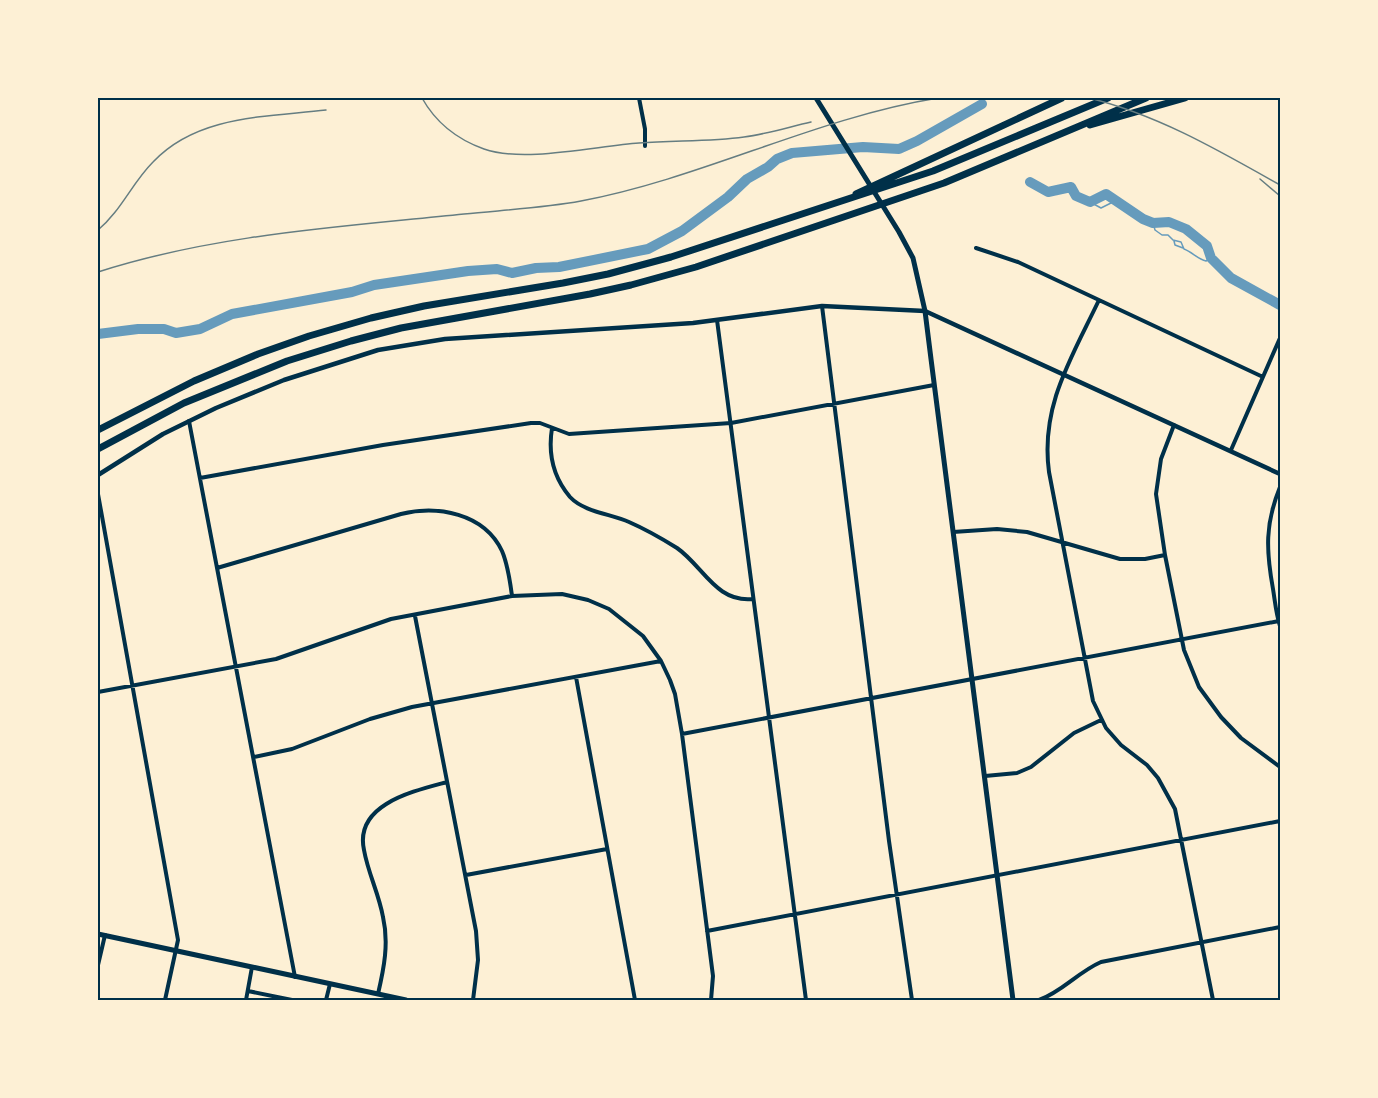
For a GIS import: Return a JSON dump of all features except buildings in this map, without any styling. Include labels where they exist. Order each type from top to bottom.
[{"type":"highway","points":[[827,208],[1062,98]]},
{"type":"highway","points":[[98,430],[194,381],[258,354],[309,336],[424,306],[608,274],[696,250],[933,171],[1108,98]]},
{"type":"highway","points":[[1096,121],[1145,98]]},
{"type":"highway","points":[[98,449],[152,419],[218,388],[326,348],[431,321],[590,294],[672,274],[944,183],[1096,121],[1185,98]]},
{"type":"main road","points":[[816,98],[888,213],[913,258],[925,311],[1013,1000]]},
{"type":"main road","points":[[98,934],[406,1000]]},
{"type":"street","points":[[639,98],[645,129],[645,146]]},
{"type":"street","points":[[976,248],[1018,262],[1263,376]]},
{"type":"street","points":[[1099,300],[1053,402],[1047,438],[1049,471],[1093,701],[1101,720],[1113,737],[1147,765],[1164,786],[1175,809],[1213,1000]]},
{"type":"street","points":[[822,306],[912,1000]]},
{"type":"street","points":[[98,475],[189,420],[242,396],[354,357],[402,345],[717,320],[822,306],[925,311],[1281,474]]},
{"type":"street","points":[[717,320],[806,1000]]},
{"type":"street","points":[[1231,450],[1281,338]]},
{"type":"street","points":[[200,478],[383,445],[531,423],[540,423],[569,434],[731,423],[934,385]]},
{"type":"street","points":[[189,420],[295,977]]},
{"type":"street","points":[[1174,424],[1161,459],[1156,484],[1156,504],[1181,639],[1199,687],[1214,709],[1241,738],[1281,766]]},
{"type":"street","points":[[552,428],[549,447],[552,463],[573,500],[654,534],[688,557],[717,589],[726,595],[737,599],[753,599]]},
{"type":"street","points":[[1281,487],[1271,513],[1267,543],[1268,562],[1278,621],[1281,626]]},
{"type":"street","points":[[98,494],[178,939],[165,1000]]},
{"type":"street","points":[[217,568],[408,512],[439,510],[465,517],[490,534],[497,542],[505,561],[512,596]]},
{"type":"street","points":[[953,532],[978,529],[1012,530],[1120,559],[1165,555]]},
{"type":"street","points":[[98,692],[236,667],[299,652],[377,623],[512,596],[562,594],[601,605],[620,616],[650,644],[661,661],[674,690],[682,734],[713,976],[711,1000]]},
{"type":"street","points":[[415,616],[466,876],[478,950],[472,1000]]},
{"type":"street","points":[[682,734],[1278,621]]},
{"type":"street","points":[[254,757],[292,749],[370,719],[432,703],[661,661]]},
{"type":"street","points":[[576,677],[635,1000]]},
{"type":"street","points":[[984,777],[1008,775],[1031,767],[1074,733],[1101,720]]},
{"type":"street","points":[[378,994],[386,952],[385,928],[381,904],[363,849],[364,829],[372,815],[381,807],[412,792],[447,782]]},
{"type":"street","points":[[707,931],[1281,821]]},
{"type":"street","points":[[466,876],[607,849]]},
{"type":"street","points":[[1039,1000],[1057,992],[1083,972],[1101,962],[1281,927]]},
{"type":"street","points":[[98,964],[105,935]]},
{"type":"street","points":[[246,1000],[252,967]]},
{"type":"street","points":[[326,1000],[330,984]]},
{"type":"street","points":[[248,991],[291,1000]]},
{"type":"waterway","points":[[98,334],[138,329],[164,329],[176,333],[200,329],[232,314],[352,292],[374,285],[468,271],[497,269],[512,273],[536,268],[559,267],[648,249],[682,231],[728,197],[747,179],[777,159],[792,153],[863,147],[899,149],[982,104]]},
{"type":"waterway","points":[[1030,182],[1048,192],[1071,187],[1076,196],[1090,202],[1106,194],[1143,219],[1153,223],[1169,222],[1186,229],[1207,246],[1211,258],[1231,278],[1280,305]]},
{"type":"waterway","points":[[1090,202],[1101,208],[1115,201]]},
{"type":"waterway","points":[[1153,223],[1155,230],[1181,242],[1184,249],[1203,260],[1211,258]]},
{"type":"waterway","points":[[1174,241],[1175,245],[1183,248]]},
{"type":"railway","points":[[422,98],[440,122],[456,135],[484,149],[500,153],[539,154],[639,143],[731,139],[811,122]]},
{"type":"railway","points":[[98,272],[143,259],[233,240],[581,201],[671,178],[847,119],[938,98]]},
{"type":"railway","points":[[1089,98],[1163,124],[1280,185]]},
{"type":"railway","points":[[98,230],[153,162],[190,135],[234,121],[326,110]]},
{"type":"railway","points":[[1260,179],[1280,196]]}]
